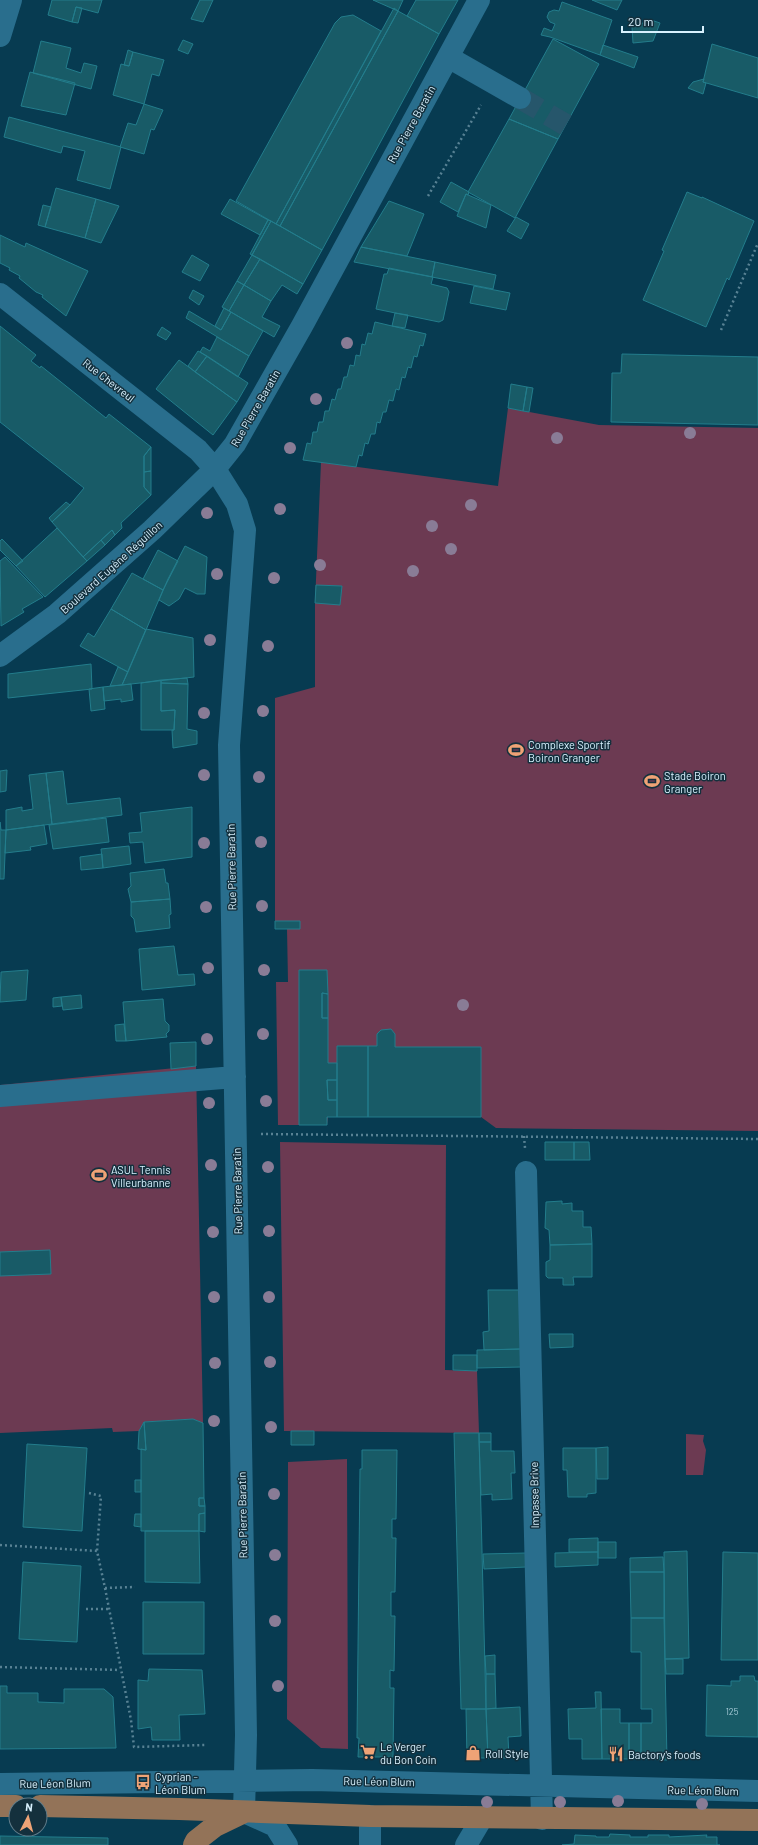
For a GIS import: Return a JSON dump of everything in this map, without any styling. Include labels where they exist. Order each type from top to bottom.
[{"type":"main road","name":"Rue Léon Blum","points":[[48,1806],[370,1816],[542,1819],[689,1818],[758,1820]]},
{"type":"main road","points":[[194,1845],[196,1841],[215,1826],[244,1812]]},
{"type":"street","points":[[0,36],[11,0]]},
{"type":"street","name":"Rue Pierre Baratin","points":[[244,1812],[246,1727],[229,745],[245,530],[237,504],[215,469],[235,444],[302,326],[479,0]]},
{"type":"street","points":[[448,57],[520,98]]},
{"type":"street","name":"Rue Chevreul","points":[[0,294],[198,450],[215,469]]},
{"type":"street","name":"Boulevard Eugène Réguillon","points":[[0,656],[63,609],[167,517],[215,469]]},
{"type":"street","points":[[0,1096],[235,1078]]},
{"type":"street","name":"Impasse Brive","points":[[526,1172],[542,1819]]},
{"type":"street","name":"Rue Léon Blum","points":[[0,1784],[312,1780],[758,1791]]},
{"type":"street","points":[[244,1812],[275,1826],[287,1845]]},
{"type":"street","points":[[370,1816],[370,1845]]},
{"type":"street","points":[[466,1845],[482,1818]]},
{"type":"path","points":[[428,196],[493,83]]},
{"type":"path","points":[[721,330],[758,244]]},
{"type":"path","points":[[236,1134],[758,1139]]},
{"type":"path","points":[[89,1493],[101,1496],[97,1551],[131,1720],[134,1747],[205,1745]]},
{"type":"path","points":[[0,1545],[97,1551]]},
{"type":"path","points":[[105,1588],[135,1588]]},
{"type":"path","points":[[86,1609],[108,1609]]},
{"type":"path","points":[[0,1667],[120,1670]]},
{"type":"shaded area","name":"Complexe Sportif Boiron Granger","points":[[508,408],[599,425],[758,428],[758,1131],[496,1128],[481,1117],[328,1117],[327,1125],[278,1125],[276,982],[288,982],[287,929],[275,929],[275,698],[315,687],[315,603],[321,462],[498,486]]},
{"type":"shaded area","name":"ASUL Tennis Villeurbanne","points":[[196,1066],[203,1423],[193,1419],[144,1422],[139,1431],[113,1432],[112,1428],[0,1433],[0,1085]]},
{"type":"shaded area","points":[[280,1142],[446,1145],[445,1370],[477,1371],[479,1433],[284,1431]]},
{"type":"shaded area","points":[[686,1434],[704,1435],[703,1441],[706,1450],[703,1475],[686,1475]]},
{"type":"shaded area","points":[[347,1459],[348,1749],[321,1748],[287,1719],[288,1462]]},
{"type":"building","points":[[52,0],[102,0],[98,13],[76,7],[72,22],[48,15]]},
{"type":"building","points":[[200,0],[213,0],[203,22],[191,19]]},
{"type":"building","points":[[373,0],[403,0],[398,11]]},
{"type":"building","points":[[416,0],[458,0],[439,34],[407,16]]},
{"type":"building","points":[[592,0],[622,0],[617,10]]},
{"type":"building","points":[[562,2],[612,20],[600,55],[541,35],[544,28],[552,31],[555,24],[550,22],[547,17],[549,12],[554,10],[559,11]]},
{"type":"building","points":[[76,7],[82,8],[78,23],[72,22]]},
{"type":"building","points":[[394,8],[398,11],[280,226],[276,224]]},
{"type":"building","points":[[398,11],[439,34],[322,250],[280,226]]},
{"type":"building","points":[[353,15],[381,31],[276,224],[236,201],[335,23],[341,17]]},
{"type":"building","points":[[651,20],[660,23],[653,41],[633,43],[632,27]]},
{"type":"building","points":[[553,39],[599,64],[558,139],[509,119]]},
{"type":"building","points":[[183,40],[193,44],[188,54],[178,50]]},
{"type":"building","points":[[41,41],[71,48],[66,68],[81,73],[84,63],[97,66],[91,89],[33,73]]},
{"type":"building","points":[[712,44],[758,58],[758,98],[703,82]]},
{"type":"building","points":[[603,45],[638,57],[634,68],[600,55]]},
{"type":"building","points":[[128,50],[133,52],[129,66],[124,65]]},
{"type":"building","points":[[133,52],[164,60],[159,76],[152,74],[144,104],[113,95],[121,64],[129,66]]},
{"type":"building","points":[[30,72],[75,83],[66,115],[21,106]]},
{"type":"building","points":[[704,79],[703,82],[706,83],[703,94],[688,88],[693,82]]},
{"type":"building","points":[[144,104],[163,110],[154,130],[151,129],[144,154],[120,147],[128,123],[136,125]]},
{"type":"building","points":[[9,117],[121,147],[110,189],[77,180],[85,151],[63,146],[61,153],[4,137]]},
{"type":"building","points":[[509,119],[558,139],[515,218],[468,192]]},
{"type":"building","points":[[451,182],[469,192],[468,195],[466,194],[458,212],[440,202]]},
{"type":"building","points":[[56,188],[96,199],[85,238],[45,227]]},
{"type":"building","points":[[687,192],[702,197],[754,221],[729,280],[727,278],[706,327],[643,300],[664,251],[662,250]]},
{"type":"building","points":[[466,194],[491,205],[486,228],[457,216]]},
{"type":"building","points":[[96,199],[119,206],[101,243],[85,238]]},
{"type":"building","points":[[230,199],[268,220],[260,235],[221,214]]},
{"type":"building","points":[[389,201],[424,214],[407,256],[361,247]]},
{"type":"building","points":[[43,205],[51,207],[45,227],[38,225]]},
{"type":"building","points":[[516,217],[529,224],[521,239],[507,231]]},
{"type":"building","points":[[268,220],[271,221],[252,255],[250,254]]},
{"type":"building","points":[[271,221],[322,250],[303,284],[252,255]]},
{"type":"building","points":[[0,235],[25,247],[26,243],[88,271],[66,316],[42,297],[43,295],[36,292],[19,278],[20,276],[9,270],[10,268],[0,263]]},
{"type":"building","points":[[361,247],[435,262],[432,277],[354,262]]},
{"type":"building","points":[[192,255],[209,265],[200,281],[182,272]]},
{"type":"building","points":[[252,255],[260,259],[244,285],[237,281]]},
{"type":"building","points":[[260,259],[303,284],[297,294],[282,285],[271,301],[244,285]]},
{"type":"building","points":[[435,262],[496,275],[493,289],[432,277]]},
{"type":"building","points":[[389,268],[433,277],[431,284],[447,288],[449,292],[443,320],[439,322],[376,309],[384,274],[387,274]]},
{"type":"building","points":[[237,281],[244,285],[229,311],[222,307]]},
{"type":"building","points":[[244,285],[271,301],[262,317],[280,326],[274,337],[229,311]]},
{"type":"building","points":[[474,286],[510,293],[506,310],[470,303]]},
{"type":"building","points":[[193,290],[204,296],[199,305],[189,298]]},
{"type":"building","points":[[224,308],[231,312],[221,330],[215,326]]},
{"type":"building","points":[[189,311],[221,330],[231,312],[263,331],[249,356],[186,318]]},
{"type":"building","points":[[395,313],[408,315],[405,328],[392,326]]},
{"type":"building","points":[[375,322],[426,334],[423,346],[420,345],[417,357],[414,356],[411,368],[408,367],[405,378],[402,377],[399,390],[396,389],[393,401],[389,400],[386,412],[383,412],[380,423],[377,422],[375,434],[371,434],[368,444],[365,443],[362,456],[359,455],[356,467],[303,460],[307,443],[311,444],[313,432],[317,432],[319,422],[323,422],[325,411],[329,411],[332,399],[335,400],[338,389],[341,389],[344,377],[347,377],[350,365],[354,366],[356,355],[360,356],[362,344],[365,345],[368,333],[372,334]]},
{"type":"building","points":[[0,326],[36,355],[31,361],[40,368],[41,366],[106,418],[109,414],[151,447],[144,456],[144,487],[151,495],[121,523],[122,528],[115,535],[112,530],[83,557],[52,522],[70,505],[84,488],[0,422]]},
{"type":"building","points":[[162,327],[171,333],[166,340],[157,335]]},
{"type":"building","points":[[217,337],[249,356],[238,377],[200,352],[203,347],[210,351]]},
{"type":"building","points":[[198,351],[207,356],[195,372],[188,366]]},
{"type":"building","points":[[622,354],[758,357],[758,425],[611,422],[612,373],[621,373]]},
{"type":"building","points":[[207,356],[248,383],[237,402],[195,372]]},
{"type":"building","points":[[179,360],[237,402],[213,435],[156,389]]},
{"type":"building","points":[[511,384],[527,387],[523,411],[508,408]]},
{"type":"building","points":[[527,387],[533,388],[529,412],[523,411]]},
{"type":"building","points":[[151,447],[151,471],[144,472],[144,456]]},
{"type":"building","points":[[151,471],[151,495],[144,487],[144,472]]},
{"type":"building","points":[[66,502],[70,505],[52,522],[49,518]]},
{"type":"building","points":[[57,528],[87,561],[45,597],[16,566]]},
{"type":"building","points":[[112,530],[115,535],[105,545],[101,540]]},
{"type":"building","points":[[2,539],[23,561],[16,566],[0,550],[0,541]]},
{"type":"building","points":[[101,540],[105,545],[87,561],[83,557]]},
{"type":"building","points":[[185,546],[207,557],[205,594],[197,594],[185,588],[179,599],[169,606],[159,600]]},
{"type":"building","points":[[158,550],[178,561],[163,590],[143,579]]},
{"type":"building","points":[[5,557],[43,597],[22,609],[24,612],[1,626],[0,561]]},
{"type":"building","points":[[132,573],[163,590],[146,630],[111,609]]},
{"type":"building","points":[[316,585],[342,586],[340,605],[315,603]]},
{"type":"building","points":[[111,609],[146,630],[128,672],[80,646],[88,633],[94,637]]},
{"type":"building","points":[[146,629],[193,638],[194,677],[122,685]]},
{"type":"building","points":[[91,664],[92,689],[8,698],[8,674]]},
{"type":"building","points":[[118,667],[128,672],[122,685],[110,686]]},
{"type":"building","points":[[187,678],[188,684],[161,683],[161,680]]},
{"type":"building","points":[[161,680],[161,711],[175,710],[174,730],[141,730],[141,683]]},
{"type":"building","points":[[161,683],[188,684],[187,729],[197,731],[197,744],[173,748],[172,730],[174,730],[175,710],[161,711]]},
{"type":"building","points":[[131,684],[133,700],[121,702],[121,699],[104,701],[103,687]]},
{"type":"building","points":[[103,687],[105,709],[91,711],[89,689]]},
{"type":"building","points":[[7,770],[6,791],[0,792],[0,771]]},
{"type":"building","points":[[63,771],[67,804],[120,798],[122,815],[52,824],[46,773]]},
{"type":"building","points":[[46,773],[52,824],[6,830],[6,810],[22,807],[22,811],[33,809],[29,775]]},
{"type":"building","points":[[192,807],[192,857],[145,863],[143,842],[130,843],[129,833],[142,832],[140,813]]},
{"type":"building","points":[[106,818],[109,842],[53,849],[49,825]]},
{"type":"building","points":[[0,822],[1,830],[6,830],[4,879],[0,879]]},
{"type":"building","points":[[44,825],[47,844],[30,847],[31,850],[5,853],[6,830]]},
{"type":"building","points":[[129,846],[131,864],[103,868],[101,849]]},
{"type":"building","points":[[102,854],[103,868],[81,870],[80,857]]},
{"type":"building","points":[[164,869],[170,899],[131,902],[128,889],[131,886],[130,873]]},
{"type":"building","points":[[170,899],[170,928],[136,932],[134,919],[131,916],[131,902]]},
{"type":"building","points":[[275,921],[300,921],[300,929],[275,929]]},
{"type":"building","points":[[174,946],[178,975],[194,974],[195,985],[142,990],[139,949]]},
{"type":"building","points":[[28,970],[26,1000],[0,1002],[1,972]]},
{"type":"building","points":[[299,970],[327,970],[328,994],[322,993],[322,1018],[328,1018],[328,1063],[337,1063],[337,1080],[327,1080],[328,1100],[337,1100],[337,1117],[327,1117],[327,1125],[299,1125]]},
{"type":"building","points":[[322,993],[328,994],[328,1018],[322,1018]]},
{"type":"building","points":[[81,995],[82,1008],[63,1010],[61,997]]},
{"type":"building","points":[[61,997],[62,1006],[53,1007],[53,998]]},
{"type":"building","points":[[163,999],[165,1021],[169,1025],[169,1031],[166,1034],[167,1037],[126,1041],[123,1002]]},
{"type":"building","points":[[124,1024],[126,1041],[116,1041],[115,1025]]},
{"type":"building","points":[[391,1029],[395,1034],[395,1047],[481,1047],[481,1117],[368,1117],[368,1046],[377,1046],[377,1034],[381,1030]]},
{"type":"building","points":[[196,1042],[196,1066],[171,1069],[170,1043]]},
{"type":"building","points":[[337,1046],[368,1046],[368,1117],[337,1117]]},
{"type":"building","points":[[327,1080],[337,1080],[337,1100],[328,1100]]},
{"type":"building","points":[[545,1142],[574,1142],[574,1160],[545,1160]]},
{"type":"building","points":[[574,1142],[589,1142],[590,1160],[574,1160]]},
{"type":"building","points":[[562,1201],[562,1204],[572,1203],[572,1211],[583,1211],[583,1227],[591,1227],[592,1244],[550,1245],[549,1230],[545,1228],[546,1202]]},
{"type":"building","points":[[592,1244],[592,1277],[573,1277],[574,1285],[563,1285],[563,1278],[548,1278],[546,1276],[546,1262],[550,1260],[550,1245]]},
{"type":"building","points":[[50,1250],[51,1274],[0,1276],[0,1252]]},
{"type":"building","points":[[488,1290],[521,1290],[521,1349],[484,1350],[483,1332],[489,1331]]},
{"type":"building","points":[[549,1334],[573,1334],[573,1347],[550,1348]]},
{"type":"building","points":[[521,1349],[522,1367],[477,1368],[477,1350]]},
{"type":"building","points":[[453,1355],[477,1355],[477,1371],[453,1370]]},
{"type":"building","points":[[193,1419],[203,1423],[204,1498],[199,1498],[199,1506],[205,1506],[205,1513],[199,1514],[199,1531],[141,1531],[141,1449],[146,1450],[144,1422]]},
{"type":"building","points":[[144,1422],[146,1450],[138,1449],[139,1431]]},
{"type":"building","points":[[291,1431],[314,1431],[314,1445],[291,1445]]},
{"type":"building","points":[[454,1433],[479,1433],[486,1709],[461,1709]]},
{"type":"building","points":[[479,1433],[491,1433],[491,1442],[479,1442]]},
{"type":"building","points":[[479,1442],[491,1442],[491,1451],[514,1451],[515,1473],[511,1473],[512,1499],[492,1500],[492,1494],[481,1495]]},
{"type":"building","points":[[27,1444],[87,1448],[82,1531],[23,1527]]},
{"type":"building","points":[[608,1447],[608,1479],[597,1479],[596,1448]]},
{"type":"building","points":[[563,1448],[596,1448],[596,1493],[587,1494],[587,1497],[568,1497],[567,1470],[563,1470]]},
{"type":"building","points":[[362,1450],[397,1450],[396,1519],[392,1519],[392,1538],[396,1538],[395,1592],[391,1592],[391,1616],[395,1616],[394,1671],[390,1670],[390,1688],[394,1688],[393,1757],[358,1757],[360,1469],[362,1469]]},
{"type":"building","points":[[135,1480],[141,1480],[141,1492],[135,1492]]},
{"type":"building","points":[[199,1498],[204,1498],[205,1506],[199,1506]]},
{"type":"building","points":[[205,1513],[205,1532],[199,1531],[199,1514]]},
{"type":"building","points":[[135,1514],[141,1514],[141,1527],[134,1526]]},
{"type":"building","points":[[145,1531],[199,1531],[200,1583],[145,1582]]},
{"type":"building","points":[[598,1538],[598,1552],[569,1552],[569,1539]]},
{"type":"building","points":[[598,1542],[616,1542],[616,1558],[598,1558]]},
{"type":"building","points":[[687,1551],[689,1658],[665,1659],[664,1552]]},
{"type":"building","points":[[598,1552],[598,1565],[555,1567],[555,1553]]},
{"type":"building","points":[[723,1552],[758,1553],[758,1660],[721,1660]]},
{"type":"building","points":[[526,1553],[526,1567],[484,1569],[483,1554]]},
{"type":"building","points":[[663,1557],[664,1572],[630,1572],[630,1558]]},
{"type":"building","points":[[23,1562],[81,1566],[77,1642],[19,1639]]},
{"type":"building","points":[[630,1572],[664,1572],[664,1618],[631,1618]]},
{"type":"building","points":[[143,1602],[204,1602],[204,1654],[143,1654]]},
{"type":"building","points":[[631,1618],[664,1618],[667,1760],[641,1759],[641,1723],[652,1723],[652,1709],[641,1709],[641,1652],[631,1652]]},
{"type":"building","points":[[495,1655],[495,1674],[486,1674],[485,1656]]},
{"type":"building","points":[[665,1659],[683,1659],[683,1674],[666,1674]]},
{"type":"building","points":[[149,1669],[202,1670],[205,1714],[179,1715],[180,1740],[152,1740],[151,1727],[138,1729],[138,1680],[148,1681]]},
{"type":"building","points":[[486,1674],[495,1674],[496,1708],[486,1709]]},
{"type":"building","points":[[740,1676],[754,1676],[755,1681],[758,1681],[758,1737],[706,1736],[707,1685],[731,1686],[731,1681],[740,1681]]},
{"type":"building","points":[[0,1686],[7,1686],[7,1693],[38,1693],[38,1702],[64,1703],[64,1689],[104,1689],[113,1697],[116,1748],[0,1749]]},
{"type":"building","points":[[595,1692],[601,1692],[602,1759],[582,1759],[582,1739],[569,1739],[568,1709],[596,1708]]},
{"type":"building","points":[[520,1707],[521,1736],[508,1737],[509,1758],[488,1758],[486,1709]]},
{"type":"building","points":[[466,1709],[486,1709],[488,1758],[467,1758]]},
{"type":"building","points":[[601,1709],[620,1709],[620,1723],[629,1723],[629,1759],[602,1759]]},
{"type":"building","points":[[629,1723],[641,1723],[641,1759],[629,1759]]},
{"type":"building","points":[[610,1834],[630,1835],[630,1837],[648,1837],[648,1835],[669,1835],[669,1837],[707,1835],[706,1837],[717,1837],[717,1845],[562,1845],[574,1844],[575,1835],[609,1837]]},
{"type":"building","points":[[0,1836],[108,1838],[108,1845],[0,1845]]},
{"type":"tunnel","points":[[520,98],[566,125]]},
{"type":"place","name":"Complexe Sportif Boiron Granger","points":[[516,750]]},
{"type":"place","name":"Stade Boiron Granger","points":[[652,781]]},
{"type":"place","name":"ASUL Tennis Villeurbanne","points":[[99,1175]]},
{"type":"place","name":"Le Verger du Bon Coin","points":[[368,1752]]},
{"type":"place","name":"Roll Style","points":[[473,1753]]},
{"type":"place","name":"Bactory's foods","points":[[616,1754]]},
{"type":"place","name":"Cyprian - Léon Blum","points":[[143,1782]]}]
